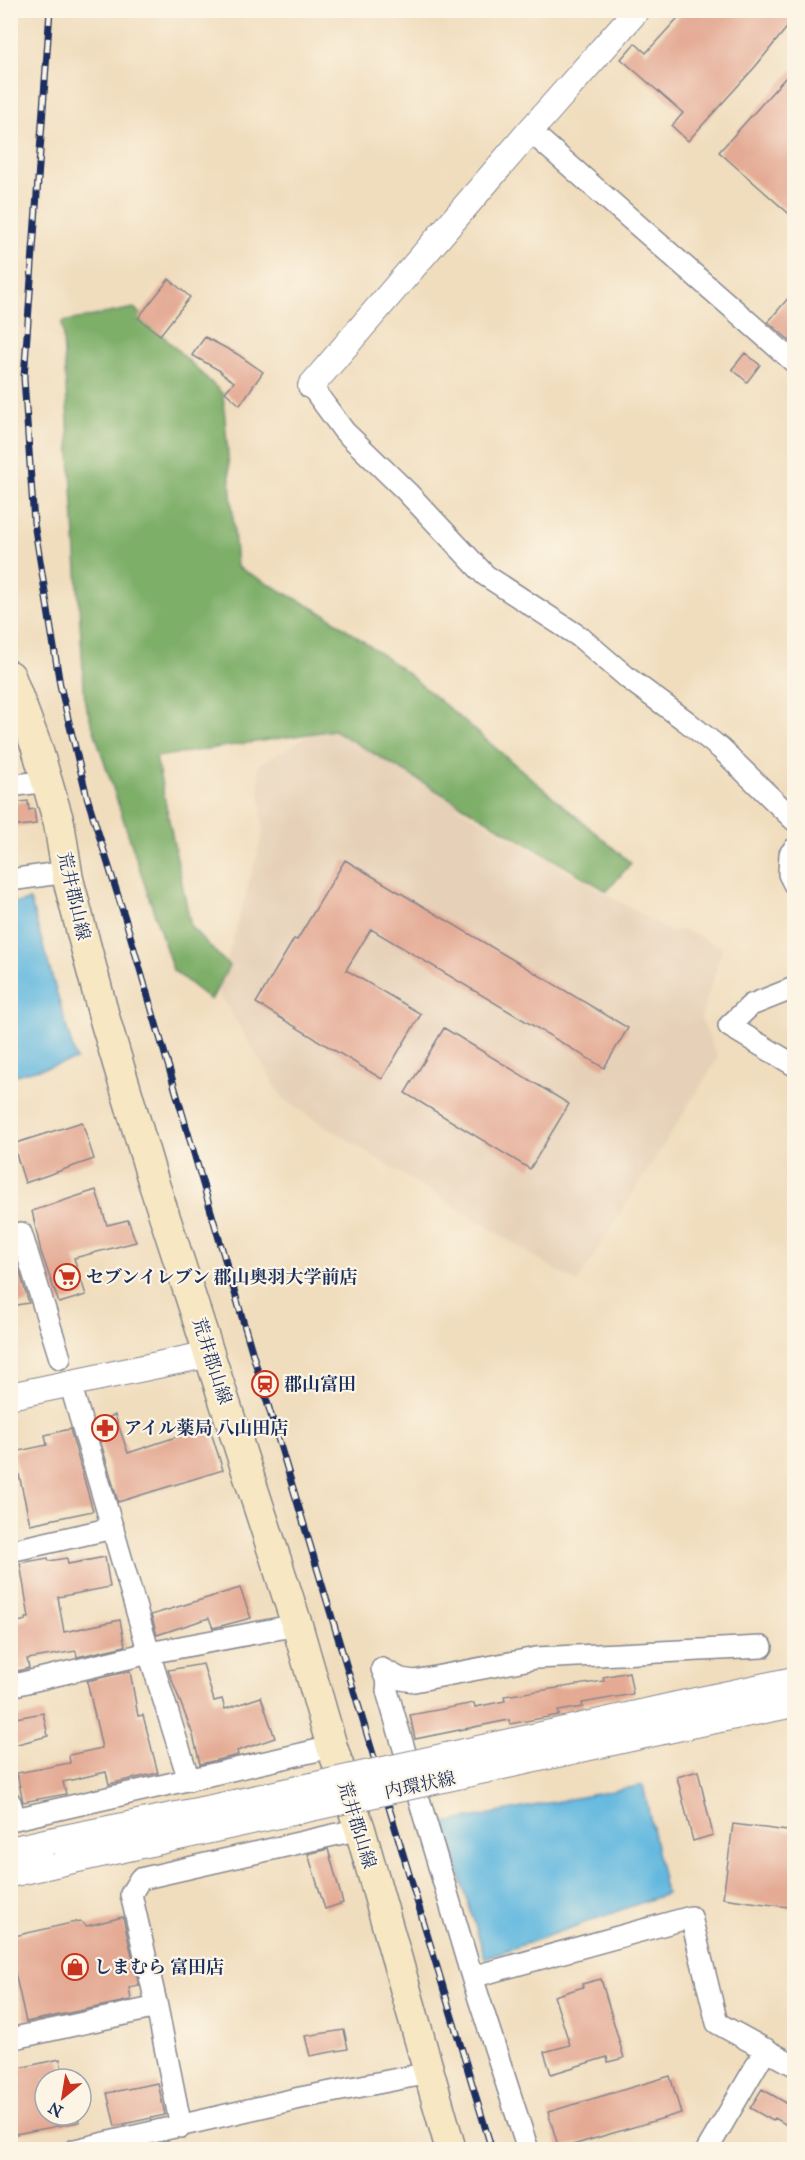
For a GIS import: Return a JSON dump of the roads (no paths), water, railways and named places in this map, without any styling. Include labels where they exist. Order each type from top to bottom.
[{"type":"main road","name":"荒井郡山線","points":[[10,676],[47,781],[59,823],[67,872],[105,1020],[154,1184],[297,1625],[332,1747],[360,1829],[451,2150]]},
{"type":"street","points":[[637,10],[311,386],[344,431],[407,492],[485,575],[580,637],[629,679],[721,749],[795,820]]},
{"type":"street","points":[[530,131],[795,362]]},
{"type":"street","points":[[10,786],[47,781]]},
{"type":"street","points":[[795,849],[790,854],[789,874],[795,884]]},
{"type":"street","points":[[10,880],[67,872]]},
{"type":"street","points":[[795,988],[751,1005],[729,1026],[795,1065]]},
{"type":"street","points":[[10,1235],[21,1233],[60,1358]]},
{"type":"street","points":[[10,1396],[210,1354]]},
{"type":"street","points":[[70,1383],[149,1653],[189,1780]]},
{"type":"street","points":[[10,1551],[113,1528]]},
{"type":"street","points":[[10,1686],[149,1653],[297,1625]]},
{"type":"street","points":[[528,2150],[472,1977],[387,1691],[388,1683],[382,1669],[401,1679],[414,1681],[536,1658],[762,1647]]},
{"type":"street","name":"内環状線","points":[[10,1874],[682,1716],[795,1680]]},
{"type":"street","name":"内環状線","points":[[682,1716],[795,1704]]},
{"type":"street","points":[[10,1850],[221,1806],[682,1716]]},
{"type":"street","points":[[10,1802],[15,1819],[332,1747]]},
{"type":"street","points":[[181,2127],[131,1894],[140,1879],[360,1829]]},
{"type":"street","points":[[472,1977],[691,1917],[717,2023],[795,2065]]},
{"type":"street","points":[[10,2039],[157,2007]]},
{"type":"street","points":[[706,2150],[766,2049]]},
{"type":"street","points":[[75,2150],[300,2098],[429,2073]]},
{"type":"water","points":[[30,900],[76,1060],[11,1076],[11,904]]},
{"type":"water","points":[[643,1785],[666,1894],[485,1958],[444,1823]]},
{"type":"railway","points":[[50,10],[24,378],[34,523],[60,685],[87,797],[492,2150]]},
{"type":"place","name":"セブンイレブン 郡山奥羽大学前店","points":[[67,1277]]},
{"type":"place","name":"郡山富田","points":[[265,1384]]},
{"type":"place","name":"アイル薬局 八山田店","points":[[105,1428]]},
{"type":"place","name":"しまむら 富田店","points":[[75,1967]]}]
